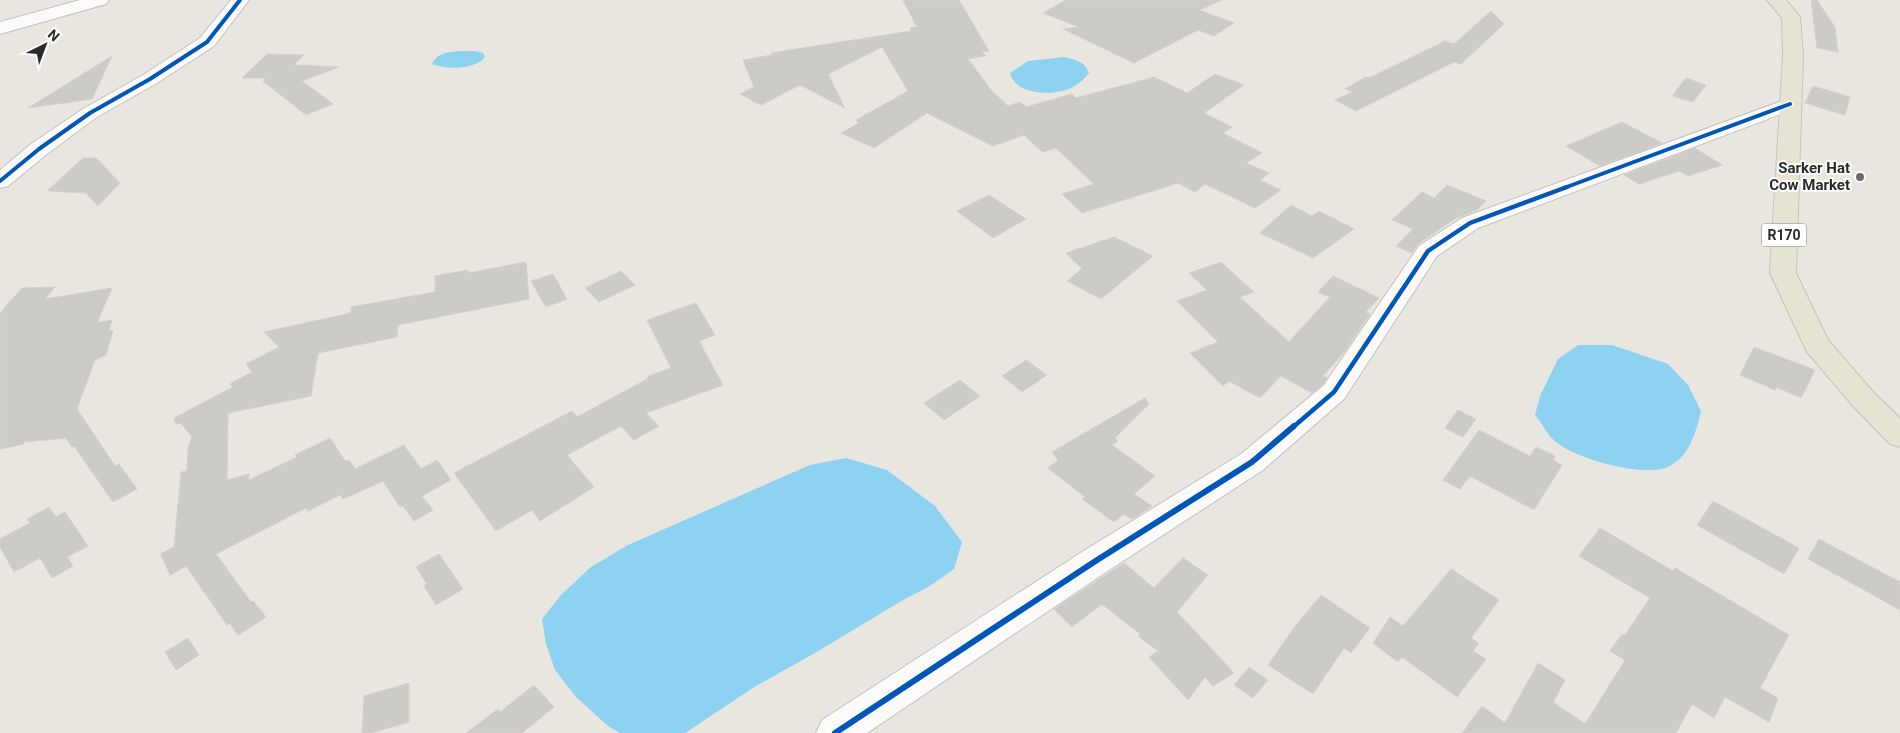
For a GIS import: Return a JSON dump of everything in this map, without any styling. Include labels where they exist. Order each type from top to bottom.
[{"type":"main road","name":"R170","points":[[1776,0],[1791,17],[1793,55],[1783,273],[1817,345],[1864,400],[1900,436]]},
{"type":"street","points":[[0,28],[100,0]]},
{"type":"street","points":[[0,181],[39,149],[90,113],[150,79],[207,42],[240,0]]},
{"type":"street","points":[[835,733],[1094,562],[1252,462],[1334,392],[1428,251],[1470,223],[1790,104]]},
{"type":"water","points":[[475,51],[483,53],[485,57],[467,67],[452,68],[432,64],[435,59],[445,53]]},
{"type":"water","points":[[1064,57],[1082,63],[1089,73],[1076,85],[1064,91],[1046,93],[1027,90],[1014,81],[1010,73],[1028,61]]},
{"type":"water","points":[[1578,345],[1612,345],[1668,364],[1688,385],[1701,411],[1691,442],[1683,456],[1670,466],[1659,469],[1629,469],[1579,455],[1556,442],[1550,436],[1535,415],[1540,396],[1558,359]]},
{"type":"water","points":[[846,458],[887,470],[935,506],[962,542],[954,569],[930,586],[756,686],[685,733],[620,733],[608,726],[576,697],[555,670],[546,644],[542,619],[561,595],[591,567],[628,545],[810,465]]},
{"type":"building","points":[[903,0],[959,0],[989,51],[982,52],[986,56],[968,59],[991,90],[1008,106],[1020,102],[1026,107],[1072,94],[1076,98],[1154,77],[1187,93],[1215,74],[1244,85],[1204,113],[1232,127],[1223,133],[1262,153],[1246,163],[1269,173],[1260,180],[1281,190],[1255,208],[1205,184],[1195,192],[1178,183],[1082,213],[1062,194],[1094,184],[1056,148],[1042,152],[1024,135],[993,146],[927,113],[874,148],[841,133],[859,123],[856,120],[908,91],[882,47],[828,74],[845,108],[800,85],[761,105],[740,94],[754,87],[743,60],[772,55],[771,53],[911,31],[910,28],[917,27]]},
{"type":"building","points":[[1066,0],[1222,0],[1199,10],[1234,23],[1214,36],[1198,30],[1134,63],[1063,29],[1079,27],[1043,13]]},
{"type":"building","points":[[1811,0],[1817,0],[1835,27],[1838,52],[1817,48]]},
{"type":"building","points":[[1491,11],[1504,24],[1461,64],[1454,62],[1356,111],[1335,100],[1352,92],[1345,89],[1366,77],[1369,78],[1445,41],[1454,44]]},
{"type":"building","points":[[267,54],[304,55],[294,65],[339,67],[302,81],[333,104],[306,115],[263,81],[266,78],[242,78]]},
{"type":"building","points":[[112,56],[92,99],[28,108]]},
{"type":"building","points":[[1686,78],[1706,85],[1693,102],[1672,96]]},
{"type":"building","points":[[1813,86],[1850,97],[1845,115],[1805,103]]},
{"type":"building","points":[[1622,122],[1662,143],[1600,166],[1566,146]]},
{"type":"building","points":[[1695,148],[1722,165],[1688,176],[1680,171],[1639,184],[1624,175]]},
{"type":"building","points":[[83,158],[96,158],[120,183],[98,206],[86,193],[47,191]]},
{"type":"building","points":[[1447,185],[1486,201],[1477,210],[1456,218],[1418,244],[1412,253],[1396,246],[1413,229],[1392,220],[1422,192],[1434,198]]},
{"type":"building","points":[[989,195],[1026,219],[993,238],[957,211]]},
{"type":"building","points":[[1291,205],[1312,216],[1319,211],[1354,229],[1313,258],[1260,233]]},
{"type":"building","points":[[1114,237],[1153,256],[1101,299],[1067,281],[1082,269],[1066,253]]},
{"type":"building","points":[[526,262],[529,299],[398,325],[397,337],[318,353],[311,396],[228,413],[227,480],[249,474],[249,480],[297,457],[295,455],[330,438],[345,461],[349,460],[355,469],[404,445],[421,469],[437,460],[451,480],[422,496],[433,510],[414,521],[403,506],[400,507],[383,481],[343,499],[340,495],[308,511],[306,508],[216,554],[251,602],[253,601],[266,617],[238,635],[230,623],[227,625],[186,566],[170,575],[161,554],[174,547],[181,472],[187,471],[188,448],[192,437],[181,423],[176,424],[174,418],[233,387],[230,384],[252,372],[246,364],[279,347],[264,332],[351,313],[351,307],[435,292],[435,276],[468,270],[468,273]]},
{"type":"building","points":[[1221,262],[1254,292],[1240,297],[1289,342],[1330,297],[1318,292],[1333,276],[1379,298],[1366,312],[1370,314],[1345,351],[1323,376],[1327,378],[1323,384],[1312,393],[1281,376],[1260,398],[1229,381],[1223,386],[1190,353],[1218,342],[1177,301],[1207,290],[1189,273]]},
{"type":"building","points":[[621,271],[635,285],[599,302],[585,288]]},
{"type":"building","points":[[553,274],[567,299],[546,307],[531,281]]},
{"type":"building","points":[[55,287],[45,299],[112,288],[97,323],[112,320],[109,331],[113,330],[106,355],[95,360],[77,409],[115,466],[119,464],[137,489],[113,502],[74,446],[72,447],[66,438],[24,442],[23,444],[0,449],[0,313],[22,288]]},
{"type":"building","points":[[696,303],[715,335],[699,341],[723,385],[646,413],[659,426],[634,440],[621,426],[567,455],[594,487],[540,521],[532,510],[496,531],[454,473],[572,411],[577,417],[649,378],[648,376],[671,368],[647,320]]},
{"type":"building","points":[[1754,347],[1815,370],[1801,398],[1776,387],[1775,390],[1740,375]]},
{"type":"building","points":[[1026,360],[1047,375],[1022,392],[1002,376]]},
{"type":"building","points":[[960,380],[980,396],[944,420],[924,403]]},
{"type":"building","points":[[1145,398],[1149,404],[1115,438],[1118,441],[1112,445],[1155,476],[1134,494],[1152,506],[1132,519],[1124,514],[1114,522],[1082,499],[1085,497],[1048,468],[1058,460],[1052,452]]},
{"type":"building","points":[[1458,410],[1476,419],[1463,437],[1445,428]]},
{"type":"building","points":[[1479,430],[1530,456],[1536,447],[1555,456],[1553,460],[1562,465],[1534,510],[1470,476],[1460,489],[1443,480]]},
{"type":"building","points":[[1713,501],[1799,548],[1784,574],[1697,525]]},
{"type":"building","points":[[49,507],[56,517],[65,512],[88,546],[67,557],[73,566],[52,578],[40,558],[14,572],[0,547],[0,539],[30,523],[27,519]]},
{"type":"building","points":[[1600,528],[1673,571],[1675,568],[1789,635],[1760,688],[1778,698],[1769,722],[1725,697],[1714,718],[1692,704],[1676,733],[1462,733],[1482,706],[1505,723],[1538,663],[1565,680],[1553,702],[1585,724],[1625,660],[1610,651],[1622,634],[1625,635],[1650,598],[1579,556]]},
{"type":"building","points":[[1819,539],[1900,582],[1900,610],[1808,559]]},
{"type":"building","points":[[439,554],[463,589],[436,605],[424,586],[427,584],[416,567]]},
{"type":"building","points":[[1183,558],[1208,575],[1177,612],[1234,673],[1213,686],[1205,677],[1188,700],[1149,657],[1158,651],[1102,604],[1072,627],[1054,609],[1124,563],[1154,588]]},
{"type":"building","points":[[1451,569],[1499,600],[1471,638],[1479,643],[1473,651],[1486,659],[1457,697],[1402,657],[1398,662],[1373,643],[1390,617],[1403,626]]},
{"type":"building","points":[[1321,595],[1370,628],[1351,653],[1344,648],[1313,694],[1268,665],[1296,625]]},
{"type":"building","points":[[188,638],[199,655],[176,670],[165,652]]},
{"type":"building","points":[[1249,667],[1268,680],[1253,698],[1234,685]]},
{"type":"building","points":[[409,683],[409,722],[371,733],[362,733],[364,696]]},
{"type":"building","points":[[534,685],[554,707],[522,733],[466,733],[498,709],[500,712]]},
{"type":"cycle path","points":[[0,181],[39,149],[90,113],[150,79],[207,42],[240,0]]},
{"type":"cycle path","points":[[835,733],[1094,562],[1252,462],[1334,392],[1428,251],[1470,223],[1790,104]]},
{"type":"place","name":"Sarker Hat Cow Market","points":[[1860,177]]}]
